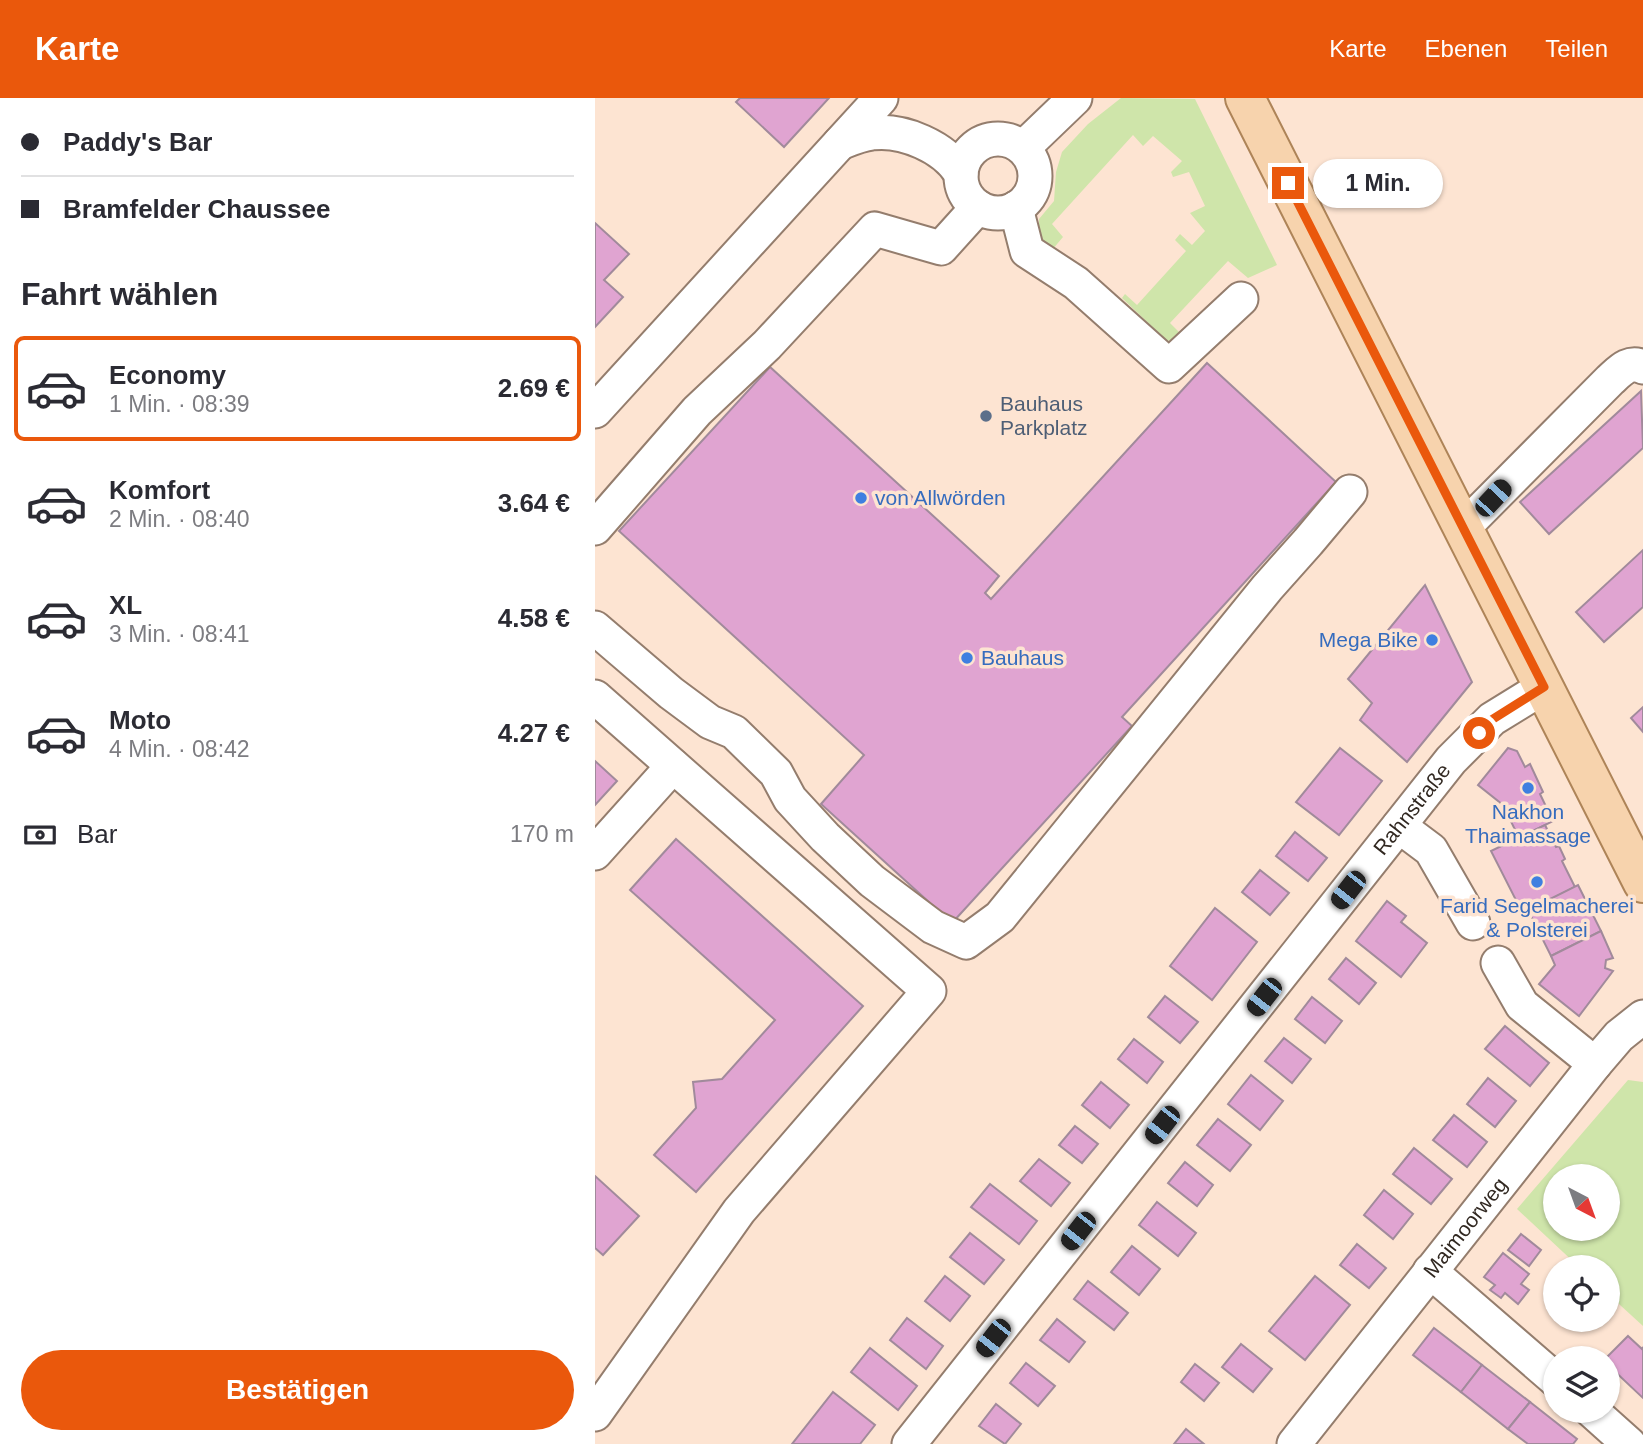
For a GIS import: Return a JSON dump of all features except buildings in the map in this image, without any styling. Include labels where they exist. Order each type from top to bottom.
[{"type":"main road","points":[[1245,98],[1643,883]]},
{"type":"street","points":[[595,411],[881,98]]},
{"type":"street","points":[[1023,148],[1075,98]]},
{"type":"street","points":[[840,143],[872,133],[895,134],[945,155],[961,174]]},
{"type":"street","points":[[1005,139],[1023,148],[1032,160],[1035,180],[1030,195],[1016,208],[997,213],[978,207],[965,192],[961,174],[963,162],[969,152],[986,141],[1005,139]]},
{"type":"street","points":[[595,528],[697,411],[767,345],[875,229],[941,248],[978,207]]},
{"type":"street","points":[[1016,208],[1027,251],[1076,283],[1169,366],[1241,299]]},
{"type":"street","points":[[1463,528],[1610,380],[1633,364],[1643,367]]},
{"type":"street","points":[[595,628],[671,693],[710,722],[734,732],[776,773],[790,799],[825,837],[872,881],[933,927],[966,942],[1000,917],[1266,588],[1350,492]]},
{"type":"street","name":"Rahnstraße","points":[[909,1444],[1451,760],[1493,719],[1544,687]]},
{"type":"street","points":[[595,697],[929,991],[739,1212],[595,1414]]},
{"type":"street","points":[[595,853],[673,766]]},
{"type":"street","points":[[1399,826],[1431,850],[1473,923]]},
{"type":"street","points":[[1498,963],[1522,1005],[1595,1064]]},
{"type":"street","name":"Maimoorweg","points":[[1294,1444],[1595,1064],[1619,1036],[1643,1017]]},
{"type":"street","points":[[1430,1271],[1543,1369]]},
{"type":"street","points":[[1606,1423],[1629,1444]]},
{"type":"green space","points":[[1121,98],[1195,99],[1277,265],[1248,278],[1228,261],[1170,323],[1184,337],[1167,341],[1122,298],[1125,294],[1137,305],[1186,251],[1175,240],[1180,234],[1192,245],[1205,231],[1190,213],[1205,206],[1189,172],[1173,177],[1171,172],[1182,161],[1153,136],[1143,146],[1133,135],[1052,224],[1063,237],[1052,250],[1039,237],[1039,219],[1054,201],[1056,172],[1062,152],[1088,124]]},
{"type":"green space","points":[[1628,1080],[1643,1082],[1643,1326],[1620,1305],[1620,1255],[1566,1255],[1551,1241],[1621,1241],[1621,1164],[1556,1164]]},
{"type":"green space","points":[[1543,1179],[1543,1233],[1517,1209]]},
{"type":"place","name":"Bauhaus Parkplatz","points":[[986,416]]},
{"type":"place","name":"von Allwörden","points":[[861,498]]},
{"type":"place","name":"Mega Bike","points":[[1432,640]]},
{"type":"place","name":"Bauhaus","points":[[967,658]]},
{"type":"place","name":"Nakhon Thaimassage","points":[[1528,788]]},
{"type":"place","name":"Farid Segelmacherei & Polsterei","points":[[1537,882]]},
{"type":"route","points":[[1288,183],[1544,687],[1493,719],[1479,733]]}]
